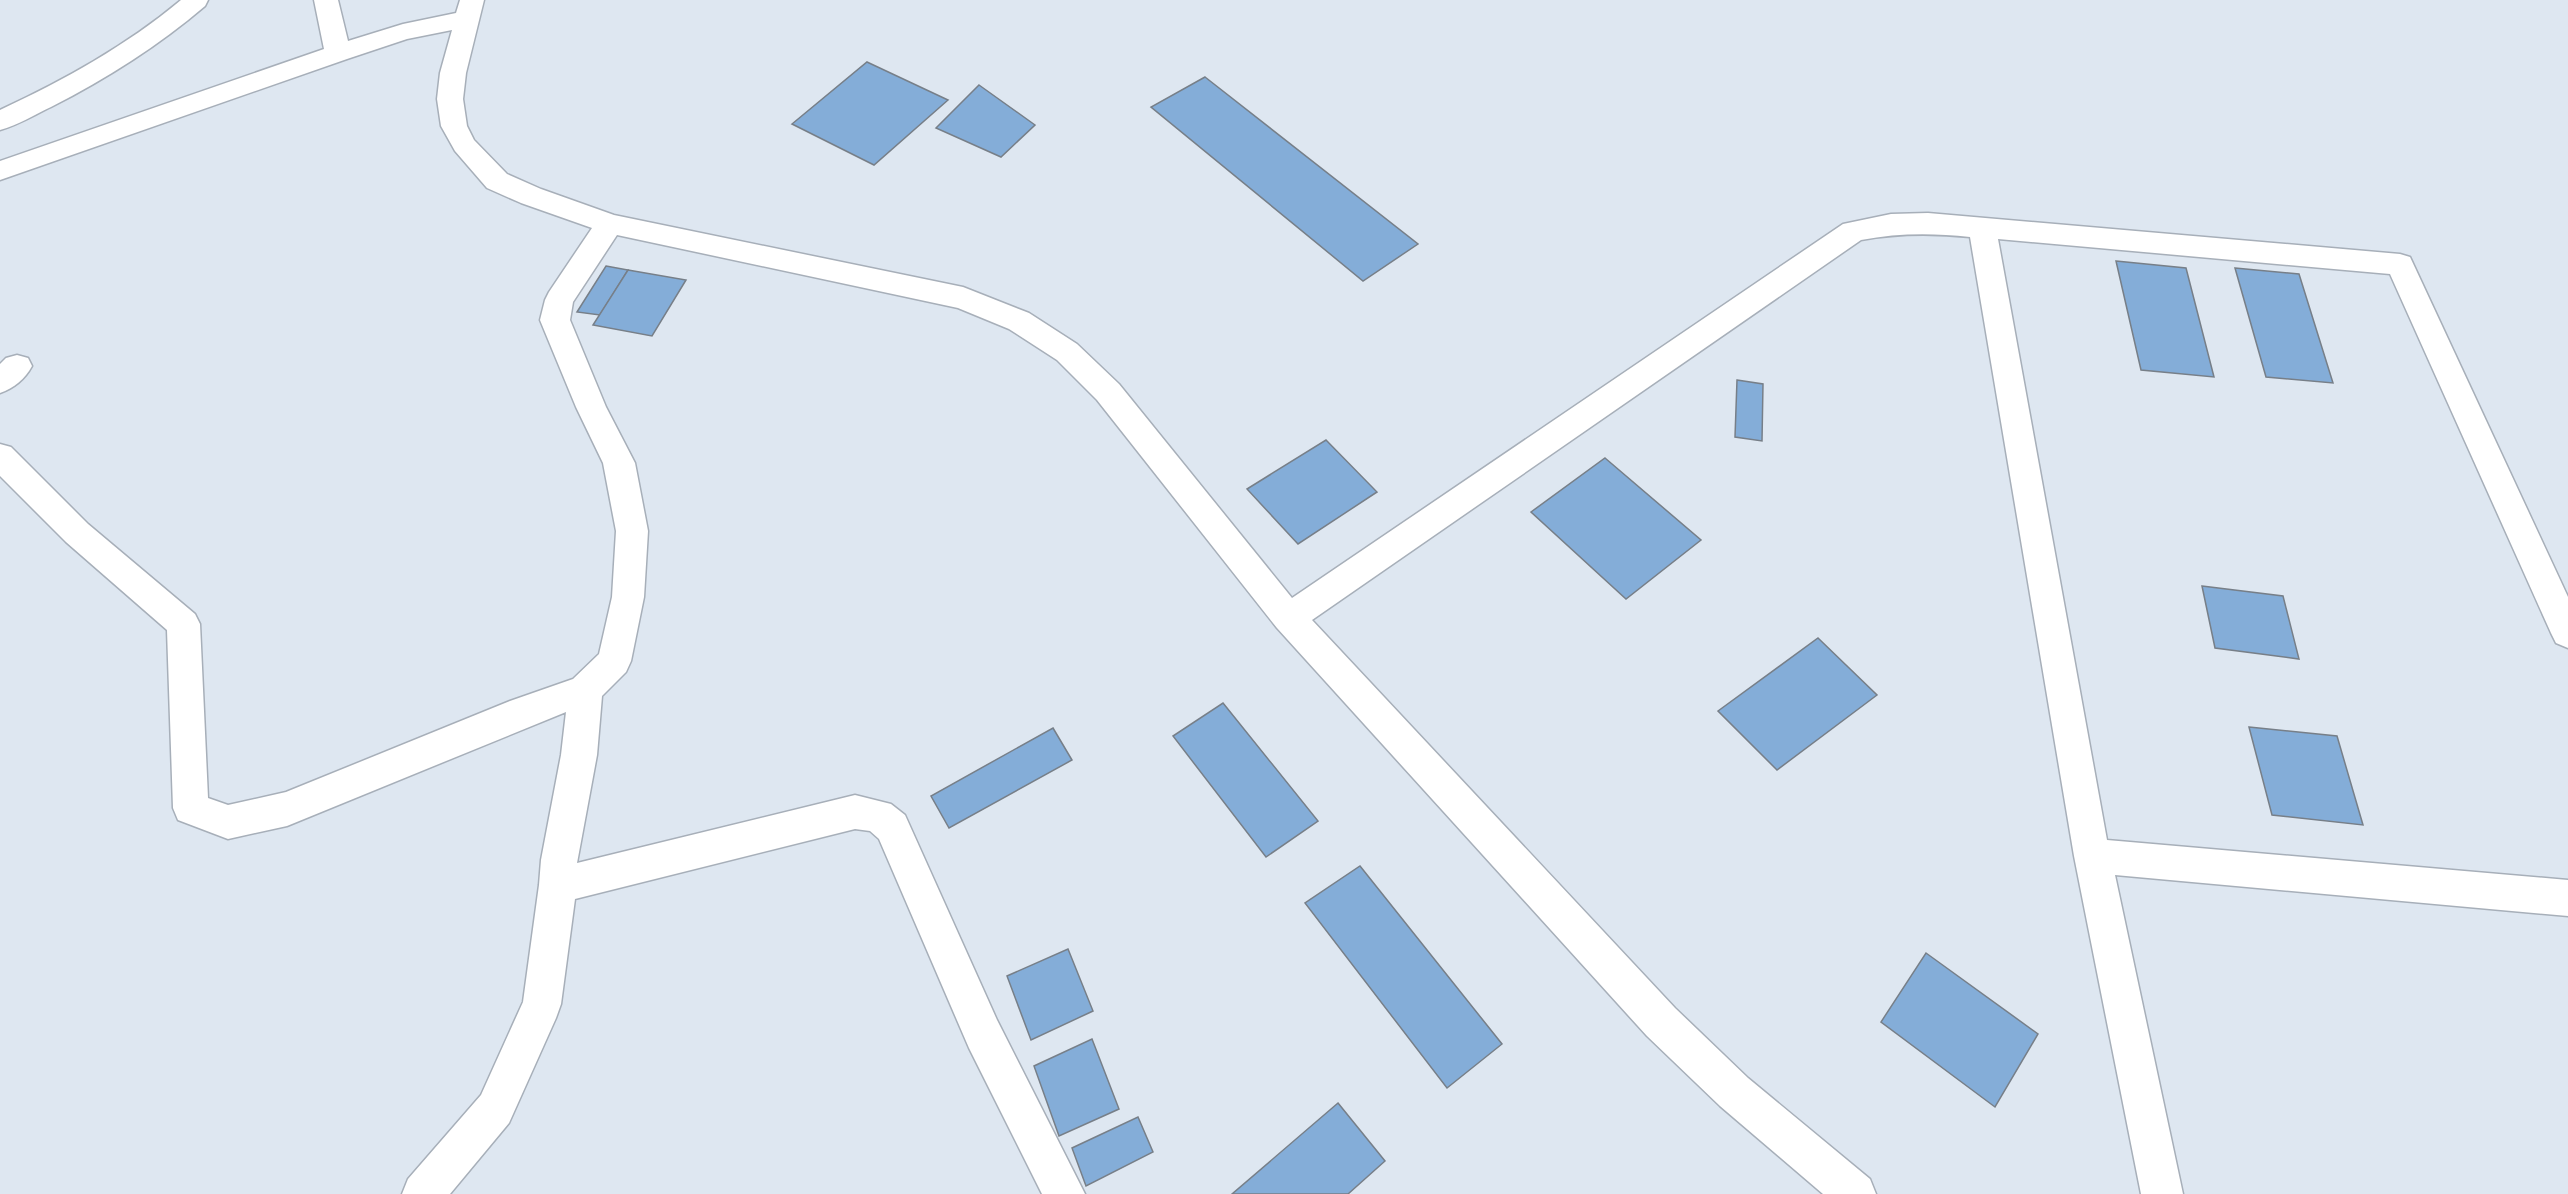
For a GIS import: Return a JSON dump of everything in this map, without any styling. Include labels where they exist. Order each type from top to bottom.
[{"type":"street","points":[[0,121],[80,80],[144,42],[196,0]]},
{"type":"street","points":[[326,0],[338,53]]},
{"type":"street","points":[[0,171],[470,9]]},
{"type":"street","points":[[470,9],[453,73],[450,99],[454,126],[464,145],[497,181],[531,196],[610,224],[963,298],[1019,321],[1067,352],[1108,392],[1289,618],[1661,1022],[1734,1092],[1855,1194]]},
{"type":"street","points":[[1289,618],[1852,231],[1891,224],[1928,223],[2400,264],[2568,633]]},
{"type":"street","points":[[0,456],[77,532],[183,624],[191,808],[228,822],[287,809],[522,712],[585,690],[614,661],[628,597],[632,531],[619,463],[591,407],[555,320],[559,300],[610,224]]},
{"type":"street","points":[[1982,226],[2092,856],[2162,1194]]},
{"type":"street","points":[[423,1194],[495,1108],[542,1004],[558,885],[559,860],[579,754],[585,690]]},
{"type":"street","points":[[558,885],[620,873],[855,812],[878,816],[892,827],[983,1034],[1064,1194]]},
{"type":"street","points":[[2092,856],[2568,898]]},
{"type":"building","points":[[867,62],[948,100],[874,165],[792,124]]},
{"type":"building","points":[[1205,77],[1418,244],[1363,281],[1151,107]]},
{"type":"building","points":[[979,85],[1035,125],[1001,157],[936,128]]},
{"type":"building","points":[[2116,261],[2186,268],[2214,377],[2141,370]]},
{"type":"building","points":[[606,266],[628,270],[600,315],[577,312]]},
{"type":"building","points":[[2235,268],[2299,274],[2333,383],[2266,377]]},
{"type":"building","points":[[628,270],[686,280],[652,336],[593,325]]},
{"type":"building","points":[[1737,380],[1763,384],[1762,441],[1735,437]]},
{"type":"building","points":[[1326,440],[1377,492],[1298,544],[1247,489]]},
{"type":"building","points":[[1605,458],[1701,540],[1626,599],[1531,512]]},
{"type":"building","points":[[2202,586],[2283,596],[2299,659],[2215,648]]},
{"type":"building","points":[[1818,638],[1877,695],[1777,770],[1718,711]]},
{"type":"building","points":[[1223,703],[1318,821],[1266,857],[1173,736]]},
{"type":"building","points":[[2249,727],[2337,736],[2363,825],[2272,815]]},
{"type":"building","points":[[1053,728],[1072,760],[949,828],[931,796]]},
{"type":"building","points":[[1360,866],[1502,1044],[1447,1088],[1305,903]]},
{"type":"building","points":[[1068,949],[1093,1011],[1031,1040],[1007,976]]},
{"type":"building","points":[[1926,953],[2038,1034],[1995,1107],[1881,1022]]},
{"type":"building","points":[[1092,1039],[1119,1109],[1059,1136],[1034,1066]]},
{"type":"building","points":[[1338,1103],[1385,1161],[1348,1194],[1232,1194]]},
{"type":"building","points":[[1138,1117],[1153,1152],[1086,1186],[1072,1148]]}]
